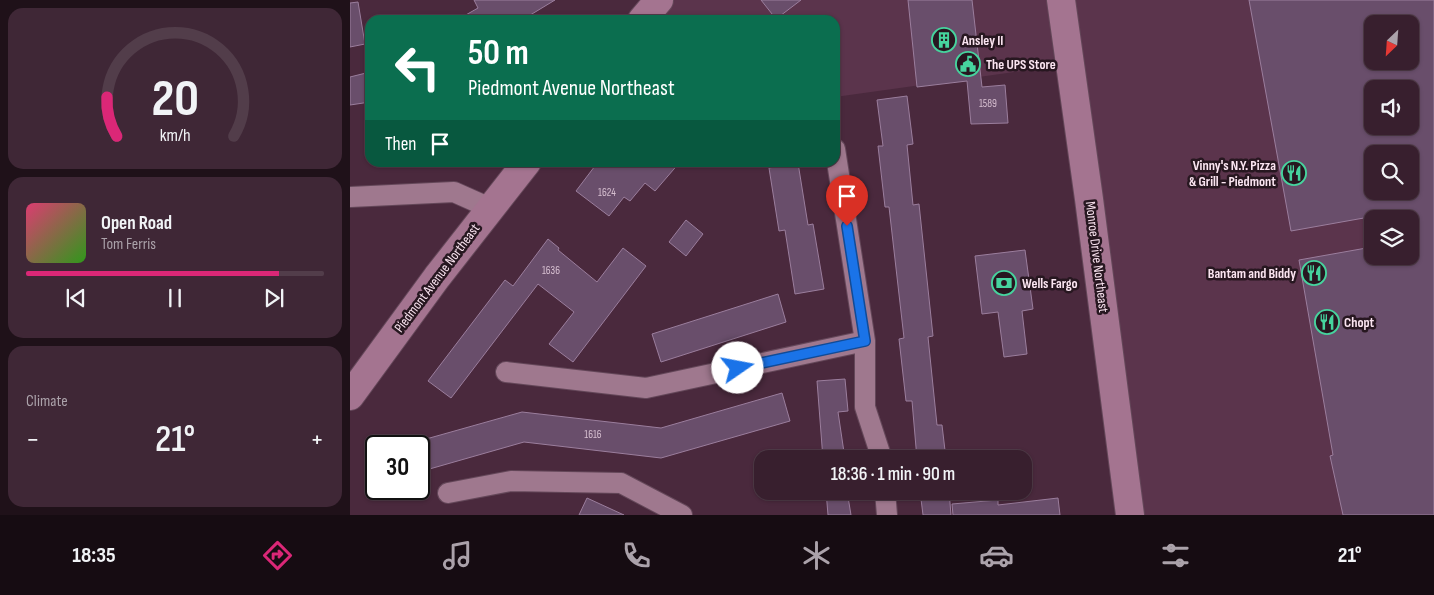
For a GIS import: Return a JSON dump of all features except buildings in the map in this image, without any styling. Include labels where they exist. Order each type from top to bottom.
[{"type":"main road","points":[[646,15],[659,0]]},
{"type":"main road","name":"Monroe Drive Northeast","points":[[1061,0],[1088,190],[1130,515]]},
{"type":"main road","name":"Piedmont Avenue Northeast","points":[[350,396],[522,167]]},
{"type":"street","points":[[838,167],[865,341],[865,407],[879,450]]},
{"type":"street","points":[[350,197],[454,192],[490,208]]},
{"type":"street","points":[[506,372],[646,388],[865,341]]},
{"type":"street","points":[[448,493],[511,481],[621,483],[682,515]]},
{"type":"street","points":[[886,500],[887,515]]},
{"type":"shaded area","points":[[664,0],[1434,0],[1434,515],[1129,515],[1065,65],[840,96],[840,15],[650,15]]},
{"type":"place","name":"Ansley II","points":[[944,40]]},
{"type":"place","name":"The UPS Store","points":[[968,64]]},
{"type":"place","name":"Vinny's N.Y. Pizza & Grill - Piedmont","points":[[1294,173]]},
{"type":"place","name":"Bantam and Biddy","points":[[1314,273]]},
{"type":"place","name":"Wells Fargo","points":[[1004,283]]},
{"type":"place","name":"Chopt","points":[[1327,322]]},
{"type":"route","points":[[738,368],[865,341],[847,226]]}]
